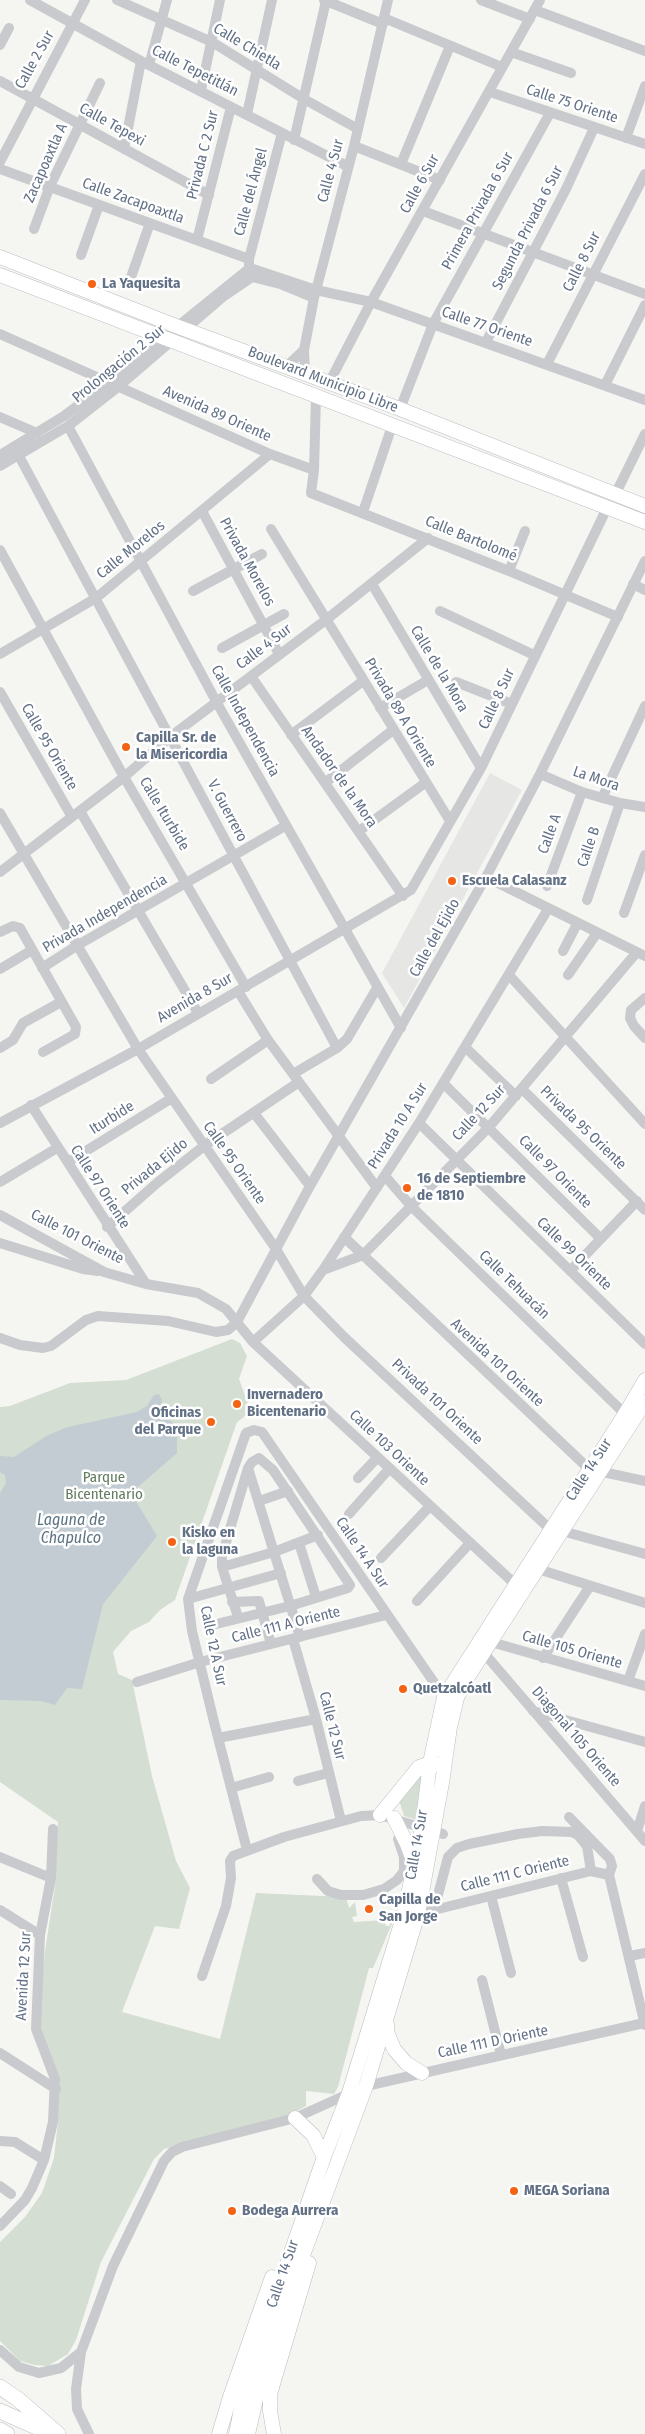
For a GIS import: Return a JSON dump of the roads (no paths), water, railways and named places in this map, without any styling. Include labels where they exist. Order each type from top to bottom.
[{"type":"highway","points":[[0,2387],[19,2400],[58,2434]]},
{"type":"highway","points":[[0,2411],[51,2434]]},
{"type":"highway","points":[[0,2430],[7,2434]]},
{"type":"main road","name":"Boulevard Municipio Libre","points":[[0,257],[180,328],[305,372],[645,506]]},
{"type":"main road","name":"Boulevard Municipio Libre","points":[[0,275],[316,398],[645,522]]},
{"type":"main road","name":"Calle 14 Sur","points":[[595,1470],[645,1380]]},
{"type":"main road","name":"Calle 14 Sur","points":[[248,2434],[259,2386],[312,2191],[396,1941],[415,1865],[433,1831],[430,1763],[444,1697],[516,1585],[556,1530],[595,1470],[645,1402]]},
{"type":"main road","name":"Calle 14 Sur","points":[[236,2434],[246,2383],[287,2280],[316,2221],[366,2086],[388,2018],[418,1914],[450,1727],[457,1698],[464,1683],[538,1569],[556,1530]]},
{"type":"main road","points":[[415,1865],[407,1844],[388,1817],[419,1767],[430,1763],[444,1766]]},
{"type":"main road","points":[[388,2018],[387,2032],[394,2049],[406,2063],[422,2073]]},
{"type":"main road","points":[[295,2118],[313,2135],[325,2153]]},
{"type":"main road","points":[[219,2434],[254,2326],[298,2206],[312,2191]]},
{"type":"main road","points":[[274,2434],[270,2411],[270,2394],[280,2354],[314,2245],[316,2221]]},
{"type":"street","name":"Calle Tepetitlán","points":[[30,0],[72,24],[347,166]]},
{"type":"street","name":"Calle 2 Sur","points":[[0,162],[31,99],[85,0]]},
{"type":"street","name":"Calle Chietla","points":[[117,0],[212,42],[304,99],[358,129]]},
{"type":"street","points":[[124,149],[145,62],[162,21],[167,0]]},
{"type":"street","points":[[201,90],[220,0]]},
{"type":"street","points":[[247,114],[272,0]]},
{"type":"street","points":[[294,140],[325,0],[502,67]]},
{"type":"street","name":"Calle 4 Sur","points":[[305,372],[304,350],[315,294],[347,166],[354,146],[388,0]]},
{"type":"street","points":[[481,0],[645,51]]},
{"type":"street","name":"Calle 6 Sur","points":[[329,383],[371,302],[540,0]]},
{"type":"street","points":[[0,45],[9,28]]},
{"type":"street","points":[[401,164],[450,46]]},
{"type":"street","points":[[511,52],[571,73]]},
{"type":"street","name":"Calle Tepexi","points":[[0,81],[209,195]]},
{"type":"street","name":"Zacapoaxtla A","points":[[34,229],[50,186],[100,83]]},
{"type":"street","points":[[626,138],[645,86]]},
{"type":"street","name":"Calle 75 Oriente","points":[[490,92],[645,144]]},
{"type":"street","name":"Privada C 2 Sur","points":[[197,240],[231,107]]},
{"type":"street","name":"Primera Privada 6 Sur","points":[[400,409],[433,324],[550,113]]},
{"type":"street","name":"Segunda Privada 6 Sur","points":[[486,342],[566,189],[594,128]]},
{"type":"street","name":"Calle del Ángel","points":[[250,268],[282,133]]},
{"type":"street","points":[[354,146],[440,180]]},
{"type":"street","name":"Calle Zacapoaxtla","points":[[0,169],[197,240],[250,268],[315,294]]},
{"type":"street","name":"Calle 8 Sur","points":[[547,364],[645,174]]},
{"type":"street","points":[[80,255],[99,205]]},
{"type":"street","points":[[423,211],[645,294]]},
{"type":"street","points":[[130,280],[150,223]]},
{"type":"street","name":"Prolongación 2 Sur","points":[[0,466],[68,426],[113,384],[180,328],[224,296],[250,268]]},
{"type":"street","name":"Calle 77 Oriente","points":[[315,294],[371,302],[645,400]]},
{"type":"street","points":[[605,386],[645,305]]},
{"type":"street","name":"Avenida 89 Oriente","points":[[0,334],[270,454],[314,470]]},
{"type":"street","points":[[287,366],[304,350]]},
{"type":"street","name":"Prolongación 2 Sur","points":[[0,455],[113,384]]},
{"type":"street","points":[[314,470],[316,398]]},
{"type":"street","points":[[0,417],[36,433]]},
{"type":"street","name":"Calle Independencia","points":[[68,426],[285,826],[401,1028]]},
{"type":"street","points":[[363,512],[392,426]]},
{"type":"street","points":[[615,495],[645,434]]},
{"type":"street","name":"Calle Morelos","points":[[0,654],[96,598],[270,454]]},
{"type":"street","name":"V. Guerrero","points":[[18,456],[96,598],[336,1048]]},
{"type":"street","name":"Calle Bartolomé","points":[[314,470],[311,493],[428,538],[618,616]]},
{"type":"street","name":"Calle 8 Sur","points":[[403,896],[414,887],[481,768],[534,655],[566,595],[607,508]]},
{"type":"street","name":"Privada Morelos","points":[[202,511],[279,654]]},
{"type":"street","points":[[271,529],[327,619]]},
{"type":"street","points":[[509,571],[525,531]]},
{"type":"street","name":"Calle 4 Sur","points":[[0,872],[124,776],[170,737],[327,619],[428,538]]},
{"type":"street","name":"Calle Iturbide","points":[[0,550],[124,776],[187,884],[268,1040],[377,1188]]},
{"type":"street","points":[[193,591],[262,554]]},
{"type":"street","name":"Calle del Ejido","points":[[237,1322],[310,1186],[486,877],[540,774],[645,561]]},
{"type":"street","name":"Calle de la Mora","points":[[372,584],[481,768]]},
{"type":"street","points":[[633,584],[645,590]]},
{"type":"street","points":[[440,611],[534,655]]},
{"type":"street","points":[[222,648],[284,614]]},
{"type":"street","name":"Privada 89 A Oriente","points":[[327,619],[425,783],[450,821]]},
{"type":"street","name":"Andador de la Mora","points":[[251,676],[403,896]]},
{"type":"street","points":[[380,708],[428,680]]},
{"type":"street","points":[[291,735],[364,681]]},
{"type":"street","points":[[456,682],[512,704]]},
{"type":"street","name":"Calle 95 Oriente","points":[[0,692],[76,814],[140,911],[198,1013]]},
{"type":"street","points":[[602,798],[645,706]]},
{"type":"street","points":[[326,782],[393,730]]},
{"type":"street","name":"La Mora","points":[[540,774],[582,792],[620,803],[645,807]]},
{"type":"street","points":[[359,831],[425,783]]},
{"type":"street","name":"Calle A","points":[[547,886],[582,792]]},
{"type":"street","name":"Calle B","points":[[587,900],[620,803]]},
{"type":"street","points":[[0,813],[24,853]]},
{"type":"street","name":"Privada Independencia","points":[[42,968],[78,945],[285,826]]},
{"type":"street","name":"Calle 95 Oriente","points":[[24,853],[138,1049],[276,1249],[304,1296]]},
{"type":"street","points":[[624,913],[645,855]]},
{"type":"street","points":[[486,877],[577,924],[641,954]]},
{"type":"street","name":"Avenida 8 Sur","points":[[0,1123],[138,1049],[403,896]]},
{"type":"street","name":"Privada 10 A Sur","points":[[253,1342],[304,1296],[323,1270],[419,1123],[548,909]]},
{"type":"street","points":[[563,951],[577,924]]},
{"type":"street","points":[[0,932],[10,926],[18,926],[76,1026],[76,1032],[43,1052]]},
{"type":"street","points":[[568,975],[597,933]]},
{"type":"street","points":[[0,969],[32,950]]},
{"type":"street","name":"Calle 12 Sur","points":[[323,1270],[363,1255],[489,1127],[566,1036],[641,954]]},
{"type":"street","points":[[509,975],[645,1124]]},
{"type":"street","name":"Privada Ejido","points":[[108,1227],[157,1183],[204,1146],[254,1113],[336,1048],[353,1032],[377,988]]},
{"type":"street","points":[[645,998],[632,1010],[630,1018],[634,1026],[645,1038]]},
{"type":"street","points":[[0,1048],[13,1040],[23,1023],[61,1002]]},
{"type":"street","points":[[211,1079],[268,1040]]},
{"type":"street","name":"Privada 95 Oriente","points":[[465,1047],[519,1093],[645,1210]]},
{"type":"street","name":"Calle 97 Oriente","points":[[443,1084],[489,1127],[600,1238]]},
{"type":"street","name":"Iturbide","points":[[68,1162],[172,1098]]},
{"type":"street","name":"Calle 97 Oriente","points":[[31,1105],[146,1284]]},
{"type":"street","points":[[254,1113],[310,1186]]},
{"type":"street","name":"Calle 99 Oriente","points":[[419,1123],[645,1344]]},
{"type":"street","points":[[0,1182],[58,1148]]},
{"type":"street","name":"Calle Tehuacán","points":[[385,1176],[411,1206],[626,1414]]},
{"type":"street","points":[[570,1271],[637,1201]]},
{"type":"street","name":"Calle 101 Oriente","points":[[0,1215],[104,1272],[146,1284],[198,1293],[226,1309]]},
{"type":"street","name":"Avenida 101 Oriente","points":[[344,1237],[457,1347],[595,1470],[645,1482]]},
{"type":"street","points":[[0,1243],[83,1269],[104,1272]]},
{"type":"street","name":"Privada 101 Oriente","points":[[304,1296],[344,1337],[556,1530]]},
{"type":"street","name":"Calle 103 Oriente","points":[[226,1309],[253,1342],[516,1585]]},
{"type":"street","points":[[0,1338],[35,1347],[51,1346],[86,1320],[98,1316],[168,1321],[216,1332],[228,1330],[237,1322]]},
{"type":"street","name":"Calle 12 A Sur","points":[[247,1850],[200,1662],[188,1599],[244,1437],[254,1430]]},
{"type":"street","name":"Calle 14 A Sur","points":[[254,1430],[262,1432],[267,1438],[386,1615],[444,1697]]},
{"type":"street","points":[[358,1478],[377,1458]]},
{"type":"street","points":[[208,1626],[238,1617],[290,1606],[348,1588],[350,1585],[288,1491],[273,1470],[263,1460],[255,1459],[248,1468],[222,1553],[222,1567],[227,1588],[238,1617]]},
{"type":"street","name":"Calle 12 Sur","points":[[248,1468],[290,1606],[328,1773],[341,1821]]},
{"type":"street","points":[[350,1514],[389,1469]]},
{"type":"street","points":[[259,1501],[288,1491]]},
{"type":"street","points":[[381,1558],[430,1506]]},
{"type":"street","points":[[556,1530],[645,1554]]},
{"type":"street","points":[[222,1567],[274,1552],[318,1535]]},
{"type":"street","points":[[299,1543],[316,1597]]},
{"type":"street","points":[[417,1602],[470,1543]]},
{"type":"street","points":[[538,1569],[645,1603]]},
{"type":"street","points":[[188,1599],[281,1574]]},
{"type":"street","points":[[544,1658],[590,1586]]},
{"type":"street","points":[[232,1602],[258,1600],[271,1644]]},
{"type":"street","name":"Calle 111 A Oriente","points":[[137,1682],[200,1662],[386,1615]]},
{"type":"street","points":[[628,1682],[645,1634]]},
{"type":"street","name":"Calle 105 Oriente","points":[[488,1648],[544,1658],[645,1686]]},
{"type":"street","name":"Diagonal 105 Oriente","points":[[488,1648],[533,1710],[645,1841]]},
{"type":"street","points":[[533,1710],[645,1742]]},
{"type":"street","points":[[218,1738],[316,1719]]},
{"type":"street","points":[[298,1781],[328,1773]]},
{"type":"street","points":[[231,1788],[269,1777]]},
{"type":"street","points":[[638,1831],[645,1806]]},
{"type":"street","points":[[317,1879],[328,1891],[349,1896],[376,1892],[397,1880],[404,1871],[404,1858],[388,1817]]},
{"type":"street","points":[[202,1976],[226,1906],[230,1862],[234,1856],[247,1850],[341,1821],[388,1817],[433,1831]]},
{"type":"street","points":[[569,1817],[610,1859],[610,1870],[644,2024]]},
{"type":"street","name":"Avenida 12 Sur","points":[[0,2226],[25,2200],[44,2160],[54,2122],[56,2089],[54,2072],[36,2029],[40,1935],[51,1878],[53,1829]]},
{"type":"street","points":[[434,1910],[448,1857],[452,1852],[469,1844],[518,1834],[565,1831],[578,1835],[587,1846],[591,1871]]},
{"type":"street","points":[[0,1857],[51,1878]]},
{"type":"street","name":"Calle 111 C Oriente","points":[[418,1914],[591,1871],[610,1870]]},
{"type":"street","points":[[561,1878],[582,1956]]},
{"type":"street","points":[[491,1896],[511,1973]]},
{"type":"street","points":[[0,1910],[40,1935]]},
{"type":"street","points":[[630,1956],[645,1953]]},
{"type":"street","points":[[482,1980],[501,2055]]},
{"type":"street","name":"Calle 111 D Oriente","points":[[89,2434],[77,2409],[76,2389],[82,2352],[113,2266],[168,2155],[182,2147],[295,2118],[366,2086],[644,2024]]},
{"type":"street","points":[[0,2053],[56,2089]]},
{"type":"street","points":[[0,2141],[15,2142],[44,2160]]},
{"type":"street","points":[[0,2186],[10,2194]]},
{"type":"street","points":[[0,2350],[19,2367],[39,2373],[61,2368],[82,2352]]},
{"type":"water","name":"Laguna de Chapulco","points":[[159,1394],[162,1400],[159,1413],[173,1423],[177,1431],[177,1453],[131,1493],[157,1536],[103,1604],[82,1689],[67,1688],[55,1705],[41,1701],[0,1700],[0,1493],[6,1483],[5,1475],[0,1472],[0,1456],[14,1457],[48,1435],[68,1427],[137,1412],[147,1406],[154,1395]]},
{"type":"place","name":"La Yaquesita","points":[[92,284]]},
{"type":"place","name":"Capilla Sr. de la Misericordia","points":[[126,747]]},
{"type":"place","name":"Escuela Calasanz","points":[[452,881]]},
{"type":"place","name":"16 de Septiembre de 1810","points":[[407,1188]]},
{"type":"place","name":"Invernadero Bicentenario","points":[[237,1404]]},
{"type":"place","name":"Oficinas del Parque","points":[[211,1422]]},
{"type":"place","name":"Kisko en la laguna","points":[[172,1542]]},
{"type":"place","name":"Quetzalcóatl","points":[[403,1689]]},
{"type":"place","name":"Capilla de San Jorge","points":[[369,1909]]},
{"type":"place","name":"MEGA Soriana","points":[[514,2191]]},
{"type":"place","name":"Bodega Aurrera","points":[[232,2211]]},
{"type":"park label","name":"Parque Bicentenario","points":[[104,1486]]}]
